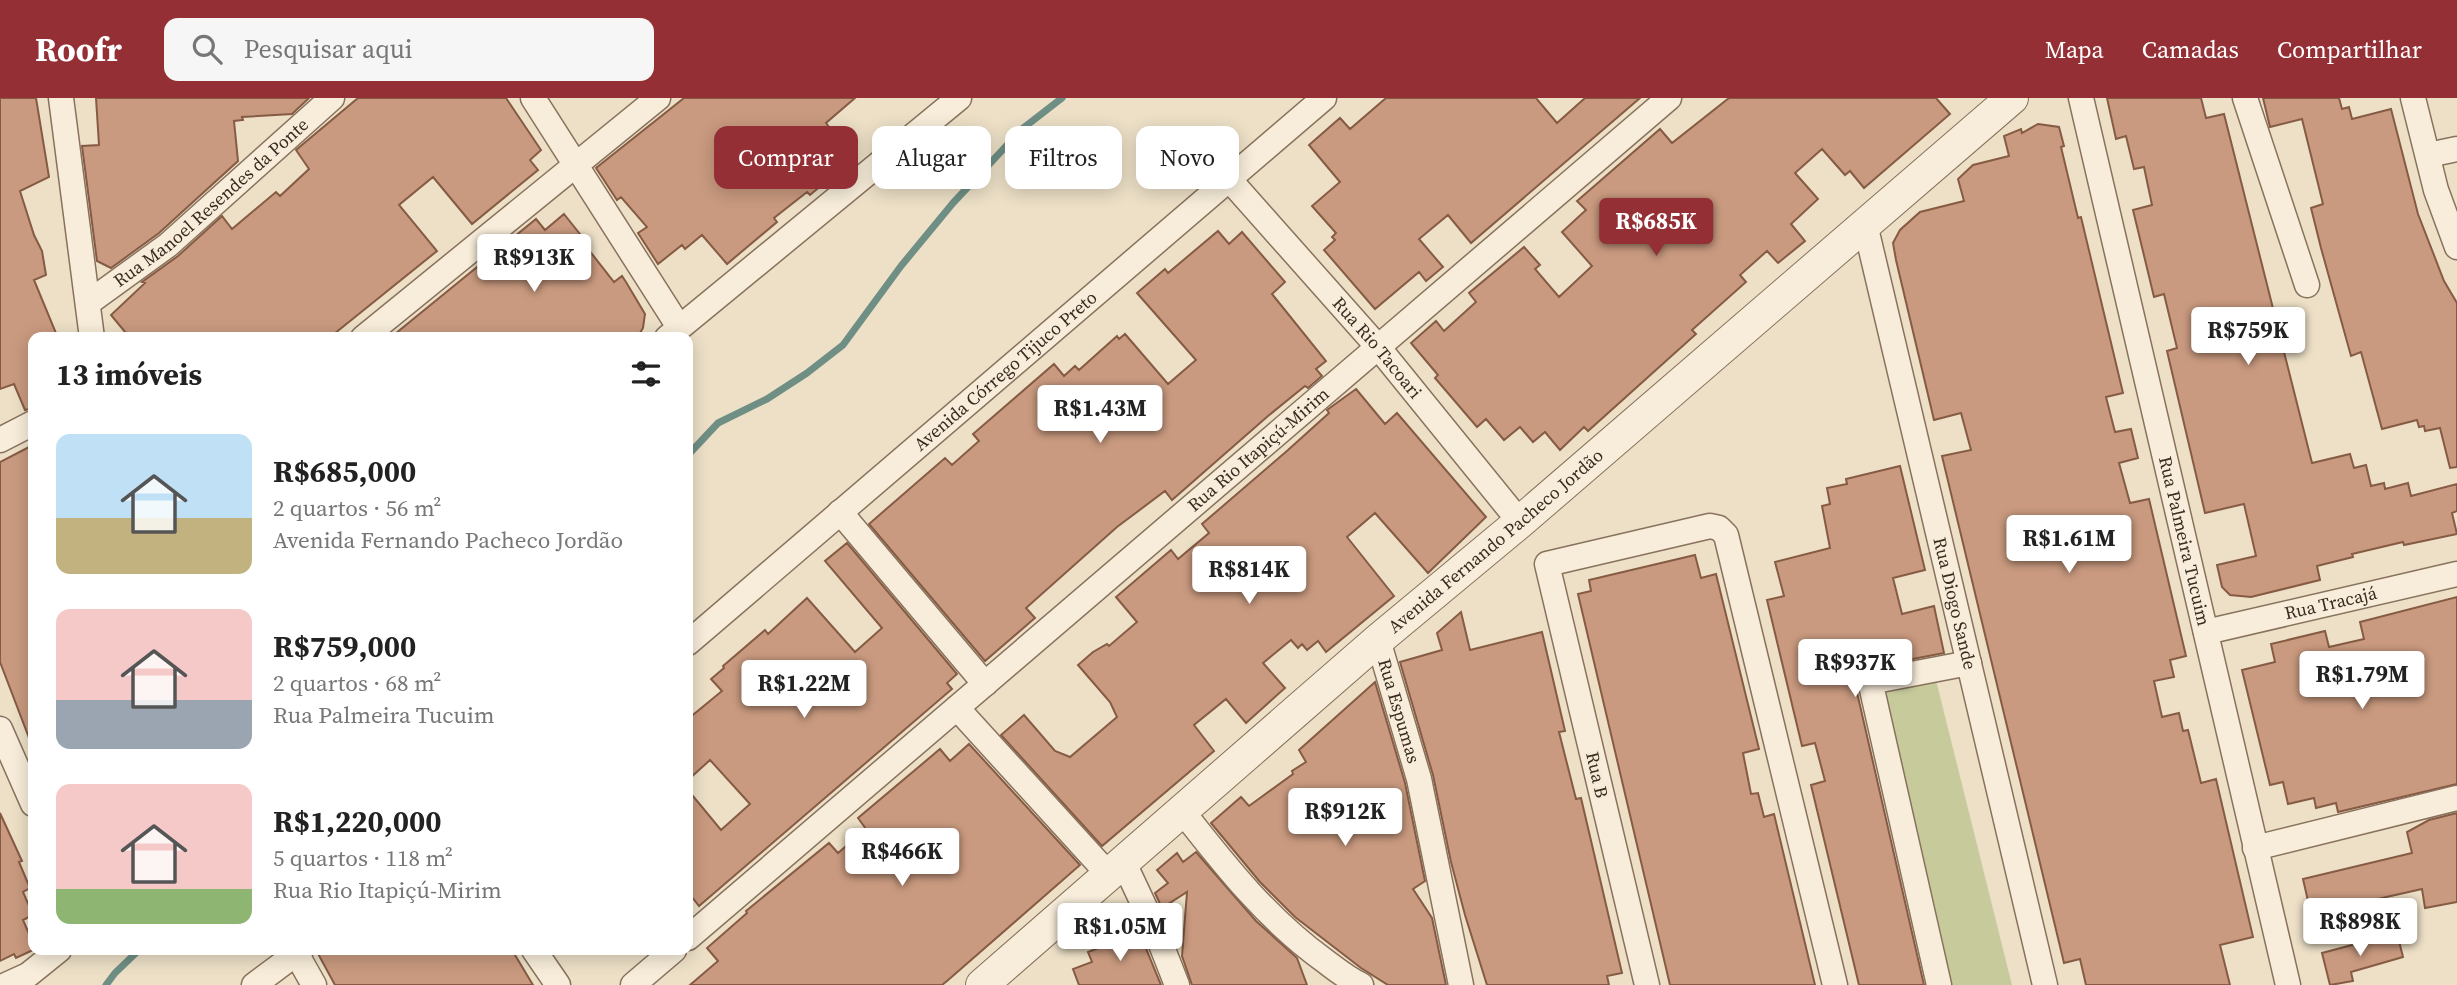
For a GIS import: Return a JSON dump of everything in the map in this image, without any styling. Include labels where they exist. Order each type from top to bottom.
[{"type":"street","points":[[61,98],[91,332]]},
{"type":"street","name":"Rua Manoel Resendes da Ponte","points":[[88,303],[167,245],[332,98]]},
{"type":"street","points":[[533,98],[673,332],[959,98]]},
{"type":"street","points":[[370,332],[658,98]]},
{"type":"street","name":"Avenida Córrego Tijuco Preto","points":[[1239,169],[1324,98]]},
{"type":"street","name":"Rua Rio Itapiçú-Mirim","points":[[693,934],[1669,98]]},
{"type":"street","name":"Avenida Fernando Pacheco Jordão","points":[[982,985],[1378,640],[1520,522],[2012,98]]},
{"type":"street","name":"Rua Palmeira Tucuim","points":[[2081,98],[2288,985]]},
{"type":"street","points":[[2245,98],[2307,285]]},
{"type":"street","points":[[2413,98],[2436,190],[2457,247]]},
{"type":"street","points":[[2428,155],[2457,149]]},
{"type":"street","name":"Avenida Córrego Tijuco Preto","points":[[693,639],[1215,189]]},
{"type":"street","name":"Rua Rio Tacoari","points":[[1238,189],[1378,347],[1520,522]]},
{"type":"street","name":"Rua Diogo Sande","points":[[1865,224],[2045,985]]},
{"type":"street","points":[[0,440],[28,425]]},
{"type":"street","points":[[840,512],[985,684]]},
{"type":"street","name":"Rua B","points":[[1647,985],[1546,564],[1710,526],[1719,528],[1726,535],[1835,985]]},
{"type":"street","name":"Rua Tracajá","points":[[2206,632],[2457,574]]},
{"type":"street","name":"Rua Espumas","points":[[1378,640],[1419,779],[1461,985]]},
{"type":"street","points":[[1939,985],[1871,685],[1875,681],[1969,663]]},
{"type":"street","points":[[957,708],[1117,870],[1156,929],[1177,985]]},
{"type":"street","points":[[0,729],[28,793]]},
{"type":"street","points":[[2255,848],[2457,798]]},
{"type":"street","points":[[1183,812],[1259,906],[1303,945],[1355,983]]},
{"type":"street","points":[[6,985],[27,975],[53,955]]},
{"type":"street","points":[[254,985],[294,955]]},
{"type":"street","points":[[299,955],[314,985]]},
{"type":"street","points":[[537,955],[558,985]]},
{"type":"street","points":[[633,985],[668,955]]},
{"type":"green space","points":[[1935,676],[2012,985],[1946,985],[1876,690]]},
{"type":"building","points":[[0,98],[36,98],[49,177],[20,191],[42,251],[46,275],[34,280],[56,332],[28,332],[28,409],[25,410],[14,384],[0,389]]},
{"type":"building","points":[[96,98],[309,98],[292,114],[242,117],[243,120],[234,121],[238,161],[159,233],[111,268],[97,261],[82,146],[99,145]]},
{"type":"building","points":[[358,98],[506,98],[541,150],[530,160],[538,170],[472,224],[433,177],[399,205],[437,251],[336,332],[125,332],[111,315],[145,283],[142,282],[178,256],[222,216],[232,229],[276,192],[280,196],[309,169],[296,150]]},
{"type":"building","points":[[684,98],[855,98],[826,123],[828,126],[714,126],[714,189],[817,189],[810,195],[807,192],[774,218],[777,222],[727,264],[702,235],[685,249],[682,245],[658,264],[638,233],[647,227],[621,197],[617,200],[596,168]]},
{"type":"building","points":[[1386,98],[1536,98],[1557,123],[1585,98],[1640,98],[1471,243],[1448,215],[1419,239],[1443,267],[1426,281],[1419,272],[1375,309],[1324,250],[1335,240],[1332,237],[1336,233],[1312,206],[1340,182],[1309,145],[1340,118],[1350,129]]},
{"type":"building","points":[[1729,98],[1936,98],[1950,114],[1864,188],[1850,171],[1845,175],[1822,149],[1795,173],[1818,199],[1791,224],[1805,241],[1778,263],[1767,251],[1740,275],[1746,282],[1692,330],[1696,334],[1588,431],[1584,427],[1560,450],[1545,432],[1533,442],[1520,427],[1504,440],[1486,419],[1477,427],[1435,378],[1438,375],[1411,343],[1436,321],[1444,331],[1476,302],[1469,293],[1524,247],[1540,265],[1535,269],[1559,297],[1592,266],[1562,232],[1586,210],[1577,201],[1660,129],[1672,143]]},
{"type":"building","points":[[2107,98],[2201,98],[2206,118],[2224,114],[2312,463],[2350,454],[2354,468],[2366,465],[2371,486],[2384,483],[2385,489],[2408,483],[2411,496],[2457,484],[2457,511],[2452,513],[2457,534],[2404,545],[2403,542],[2352,554],[2353,557],[2317,566],[2320,580],[2251,597],[2230,595],[2222,587],[2217,565],[2256,556],[2244,504],[2205,513],[2167,351],[2177,348],[2164,294],[2154,297],[2133,210],[2152,205],[2144,167],[2134,169],[2126,136],[2116,139]]},
{"type":"building","points":[[2263,98],[2339,98],[2342,109],[2349,107],[2352,119],[2391,109],[2418,214],[2444,281],[2457,303],[2457,467],[2450,468],[2440,428],[2425,431],[2424,426],[2419,427],[2417,420],[2382,429],[2361,352],[2351,356],[2321,248],[2311,208],[2323,204],[2302,119],[2270,127]]},
{"type":"building","points":[[2038,124],[2059,127],[2064,146],[2061,147],[2078,218],[2081,217],[2123,393],[2106,397],[2115,432],[2131,429],[2138,458],[2119,463],[2130,503],[2149,499],[2186,656],[2170,660],[2174,677],[2154,681],[2162,717],[2179,713],[2183,731],[2188,730],[2201,783],[2216,779],[2253,937],[2220,945],[2230,985],[2086,985],[2080,959],[2064,963],[1942,456],[1971,450],[1961,413],[1934,420],[1896,260],[1893,243],[1900,230],[1920,212],[1964,201],[1958,179],[1973,165],[2009,156],[2004,136],[2021,129],[2022,133]]},
{"type":"building","points":[[564,214],[614,282],[622,276],[645,314],[641,332],[397,332],[536,219],[545,230]]},
{"type":"building","points":[[1218,231],[1229,244],[1242,232],[1285,282],[1272,294],[1326,361],[1316,369],[1322,376],[1268,416],[1172,500],[1165,491],[1117,527],[1026,608],[1035,618],[985,661],[869,524],[945,458],[952,465],[979,441],[973,434],[1054,364],[1064,376],[1075,366],[1079,370],[1117,336],[1119,339],[1125,334],[1168,384],[1196,360],[1137,293],[1165,269],[1168,273]]},
{"type":"building","points":[[1356,389],[1385,424],[1397,413],[1486,517],[1428,573],[1375,513],[1347,537],[1394,596],[1326,652],[1318,641],[1307,650],[1302,644],[1298,648],[1291,640],[1263,663],[1285,688],[1246,723],[1226,699],[1194,725],[1214,751],[1102,846],[1001,735],[1024,715],[1055,751],[1070,757],[1117,717],[1110,702],[1078,665],[1093,652],[1107,644],[1109,646],[1137,622],[1116,597],[1171,550],[1178,559],[1209,533],[1202,524],[1329,413],[1327,410]]},
{"type":"building","points":[[28,448],[28,735],[0,662],[0,462]]},
{"type":"building","points":[[1900,466],[1925,570],[1893,578],[1902,614],[1934,606],[1944,653],[1871,667],[1860,675],[1856,688],[1924,985],[1859,985],[1811,785],[1825,781],[1815,743],[1802,746],[1767,600],[1784,596],[1775,562],[1830,548],[1822,506],[1830,504],[1827,488],[1847,484],[1846,479]]},
{"type":"building","points":[[847,543],[957,674],[947,683],[952,689],[699,906],[693,898],[693,796],[721,830],[750,804],[710,760],[693,775],[693,715],[722,691],[711,679],[765,630],[768,634],[807,598],[855,652],[882,628],[825,561]]},
{"type":"building","points":[[1695,555],[1701,578],[1716,574],[1759,749],[1743,753],[1751,794],[1758,793],[1764,817],[1774,814],[1815,985],[1670,985],[1578,594],[1591,591],[1589,580]]},
{"type":"building","points":[[2457,597],[2457,784],[2338,812],[2336,803],[2316,808],[2314,798],[2288,804],[2283,782],[2270,785],[2242,670],[2275,662],[2271,644],[2325,631],[2329,647],[2364,639],[2360,622]]},
{"type":"building","points":[[1461,612],[1470,650],[1542,632],[1565,731],[1559,732],[1576,799],[1581,798],[1622,973],[1607,976],[1609,985],[1487,985],[1465,915],[1433,775],[1400,662],[1442,650],[1437,633]]},
{"type":"building","points":[[1375,682],[1405,783],[1425,881],[1413,889],[1432,918],[1446,985],[1388,985],[1361,968],[1295,917],[1260,882],[1211,823],[1241,797],[1249,806],[1293,774],[1292,771],[1306,762],[1299,750]]},
{"type":"building","points":[[969,744],[1080,865],[947,981],[942,985],[690,985],[718,961],[707,948],[747,913],[746,911],[829,843],[838,853],[866,829],[858,818],[940,749],[950,761]]},
{"type":"building","points":[[0,813],[22,861],[19,862],[28,883],[28,889],[23,892],[28,904],[28,918],[23,920],[28,932],[28,952],[16,958],[14,954],[0,961]]},
{"type":"building","points":[[2457,813],[2457,902],[2425,908],[2422,889],[2311,914],[2303,879],[2412,853],[2407,832],[2429,820]]},
{"type":"building","points":[[1196,852],[1256,921],[1297,958],[1307,985],[1192,985],[1182,956],[1187,892],[1162,908],[1155,893],[1168,883],[1157,870],[1177,853],[1183,862]]},
{"type":"building","points":[[1133,917],[1161,985],[1079,985],[1073,969],[1092,962],[1088,952],[1127,937],[1121,925]]},
{"type":"building","points":[[2397,933],[2403,957],[2351,972],[2353,981],[2330,985],[2322,953]]},
{"type":"building","points":[[319,955],[515,955],[533,985],[335,985]]},
{"type":"waterway","points":[[693,450],[718,423],[767,399],[843,345],[901,266],[953,203],[1022,129],[1062,98]]},
{"type":"waterway","points":[[106,985],[134,955]]}]
